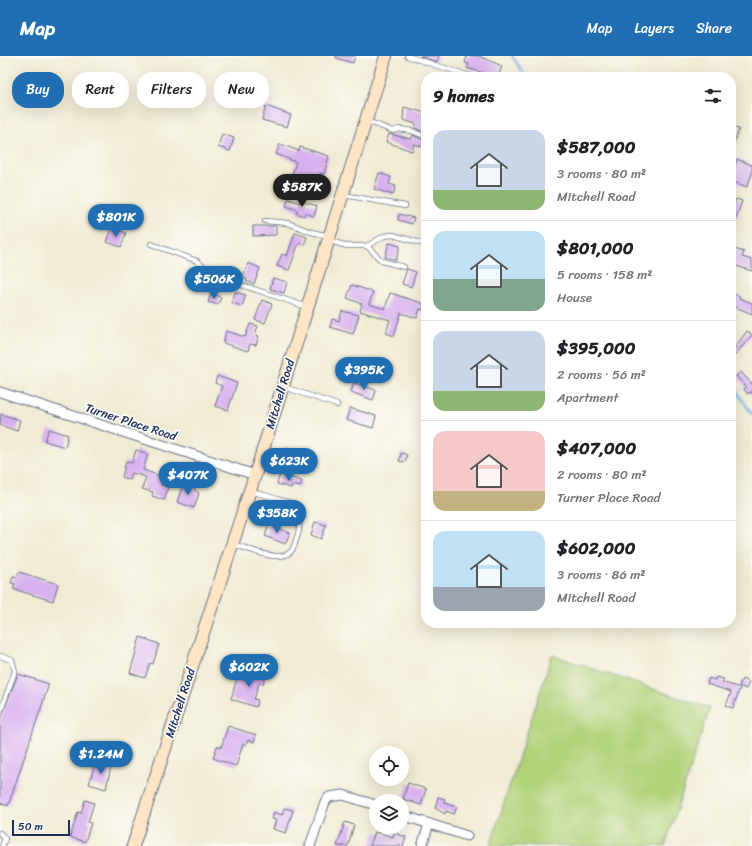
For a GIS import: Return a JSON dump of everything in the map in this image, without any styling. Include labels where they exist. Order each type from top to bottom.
[{"type":"street","name":"Mitchell Road","points":[[133,846],[255,475],[386,56]]},
{"type":"street","name":"Turner Place Road","points":[[0,392],[255,475]]},
{"type":"street","points":[[310,846],[325,802],[329,797],[343,794],[369,803]]},
{"type":"street","points":[[409,817],[467,836]]},
{"type":"street","points":[[422,846],[429,824]]},
{"type":"lane","points":[[406,56],[457,72]]},
{"type":"lane","points":[[366,121],[393,131],[398,129],[412,131],[421,135]]},
{"type":"lane","points":[[342,195],[405,206]]},
{"type":"lane","points":[[265,222],[288,223],[347,246],[367,246],[384,236],[393,235],[421,243]]},
{"type":"lane","points":[[151,244],[197,261],[216,276],[307,307]]},
{"type":"lane","points":[[367,246],[382,262],[404,267]]},
{"type":"lane","points":[[282,386],[337,405]]},
{"type":"lane","points":[[232,544],[269,555],[283,556],[290,553],[299,534],[299,518],[294,504],[250,490]]},
{"type":"lane","points":[[0,656],[12,660],[15,671],[0,713]]},
{"type":"lane","points":[[0,833],[5,839],[2,846]]},
{"type":"green space","points":[[552,655],[710,708],[665,846],[490,846]]},
{"type":"building","points":[[336,56],[355,56],[353,63],[336,58]]},
{"type":"building","points":[[420,56],[439,56],[437,62]]},
{"type":"building","points":[[467,56],[479,56],[502,66],[500,72],[481,72],[467,68],[469,64],[465,63]]},
{"type":"building","points":[[269,107],[291,115],[287,127],[262,120],[265,108]]},
{"type":"building","points":[[404,107],[421,112],[421,131],[415,128],[416,124],[403,120]]},
{"type":"building","points":[[736,128],[739,129],[736,138]]},
{"type":"building","points":[[222,134],[234,138],[230,151],[218,147]]},
{"type":"building","points":[[389,134],[411,139],[413,135],[421,139],[421,146],[414,144],[412,151],[386,142]]},
{"type":"building","points":[[280,144],[299,151],[300,147],[329,156],[324,174],[320,173],[315,186],[291,178],[296,162],[276,154]]},
{"type":"building","points":[[737,159],[752,165],[752,174],[747,187],[736,183]]},
{"type":"building","points":[[379,173],[391,177],[389,184],[396,186],[393,195],[374,189]]},
{"type":"building","points":[[288,199],[317,206],[314,216],[305,213],[304,216],[296,213],[298,210],[286,206]]},
{"type":"building","points":[[736,199],[742,201],[736,218]]},
{"type":"building","points":[[399,214],[414,218],[412,224],[398,220]]},
{"type":"building","points":[[253,226],[276,226],[276,235],[253,236]]},
{"type":"building","points":[[112,228],[126,233],[121,247],[107,242]]},
{"type":"building","points":[[295,233],[307,237],[304,245],[300,243],[297,248],[289,270],[277,266],[282,254],[287,256]]},
{"type":"building","points":[[389,243],[400,246],[396,260],[385,257]]},
{"type":"building","points":[[736,250],[744,252],[742,257],[752,260],[752,271],[736,266]]},
{"type":"building","points":[[248,263],[260,268],[254,284],[246,281],[247,279],[243,277]]},
{"type":"building","points":[[407,269],[416,272],[411,287],[402,284]]},
{"type":"building","points":[[273,278],[287,282],[284,293],[270,289]]},
{"type":"building","points":[[352,285],[373,292],[369,304],[385,309],[390,293],[421,303],[421,309],[417,318],[401,313],[394,336],[386,333],[390,320],[360,311],[362,304],[347,298]]},
{"type":"building","points":[[235,292],[246,295],[242,306],[232,303]]},
{"type":"building","points":[[211,294],[221,297],[218,305],[208,302]]},
{"type":"building","points":[[736,295],[740,296],[739,298],[752,303],[752,314],[736,307]]},
{"type":"building","points":[[262,300],[272,304],[265,323],[255,320]]},
{"type":"building","points":[[342,311],[359,315],[353,334],[330,327],[332,319],[339,321]]},
{"type":"building","points":[[250,324],[258,326],[255,335],[259,336],[256,345],[250,344],[248,351],[223,343],[226,331],[245,337]]},
{"type":"building","points":[[747,331],[752,335],[736,354],[736,346]]},
{"type":"building","points":[[741,372],[751,383],[752,382],[752,394],[750,392],[748,394],[744,389],[746,387],[736,376]]},
{"type":"building","points":[[217,376],[237,383],[228,410],[215,406],[222,386],[215,383]]},
{"type":"building","points":[[354,383],[376,390],[373,400],[351,392]]},
{"type":"building","points":[[350,408],[376,416],[373,428],[346,420]]},
{"type":"building","points":[[1,414],[20,420],[17,431],[0,425]]},
{"type":"building","points":[[49,429],[68,435],[65,447],[45,441]]},
{"type":"building","points":[[286,447],[303,453],[299,464],[282,458]]},
{"type":"building","points":[[136,450],[148,454],[143,470],[163,477],[161,485],[168,487],[164,500],[152,496],[153,492],[142,489],[146,477],[132,473],[130,480],[122,477],[126,461],[132,463]]},
{"type":"building","points":[[401,453],[407,455],[405,462],[399,461]]},
{"type":"building","points":[[280,474],[302,481],[300,487],[292,485],[291,488],[277,484]]},
{"type":"building","points":[[183,484],[195,488],[194,490],[199,493],[194,508],[177,502]]},
{"type":"building","points":[[315,522],[326,525],[321,539],[311,535]]},
{"type":"building","points":[[269,525],[290,533],[285,544],[265,536]]},
{"type":"building","points":[[19,572],[58,584],[53,601],[13,589],[15,584],[11,583],[13,576],[17,577]]},
{"type":"building","points":[[140,637],[159,644],[153,664],[150,663],[145,678],[130,673]]},
{"type":"building","points":[[252,668],[267,672],[263,684],[259,683],[254,699],[258,700],[256,707],[231,699],[237,678],[248,681]]},
{"type":"building","points":[[18,674],[49,684],[8,806],[0,803],[0,720]]},
{"type":"building","points":[[716,677],[724,679],[722,682],[740,688],[733,708],[726,706],[731,692],[707,684],[709,678],[715,680]]},
{"type":"building","points":[[742,679],[749,682],[746,689],[739,686]]},
{"type":"building","points":[[228,726],[256,735],[254,742],[248,740],[246,745],[243,744],[236,766],[213,758],[217,746],[221,748]]},
{"type":"building","points":[[106,761],[112,762],[106,789],[89,784],[95,764],[104,767]]},
{"type":"building","points":[[409,783],[426,789],[421,805],[409,801],[409,794],[405,794]]},
{"type":"building","points":[[438,797],[445,799],[444,803],[457,807],[454,814],[446,811],[445,814],[435,808]]},
{"type":"building","points":[[85,800],[94,803],[88,822],[91,823],[85,842],[70,837],[78,812],[81,813]]},
{"type":"building","points":[[284,808],[293,810],[286,833],[273,829],[276,820],[272,819],[274,812],[282,815]]},
{"type":"building","points":[[345,822],[354,825],[348,846],[337,846]]},
{"type":"building","points":[[374,834],[382,834],[393,837],[394,834],[397,834],[406,837],[403,846],[370,846]]},
{"type":"waterway","points":[[512,56],[523,72]]},
{"type":"waterway","points":[[736,390],[752,414]]}]
